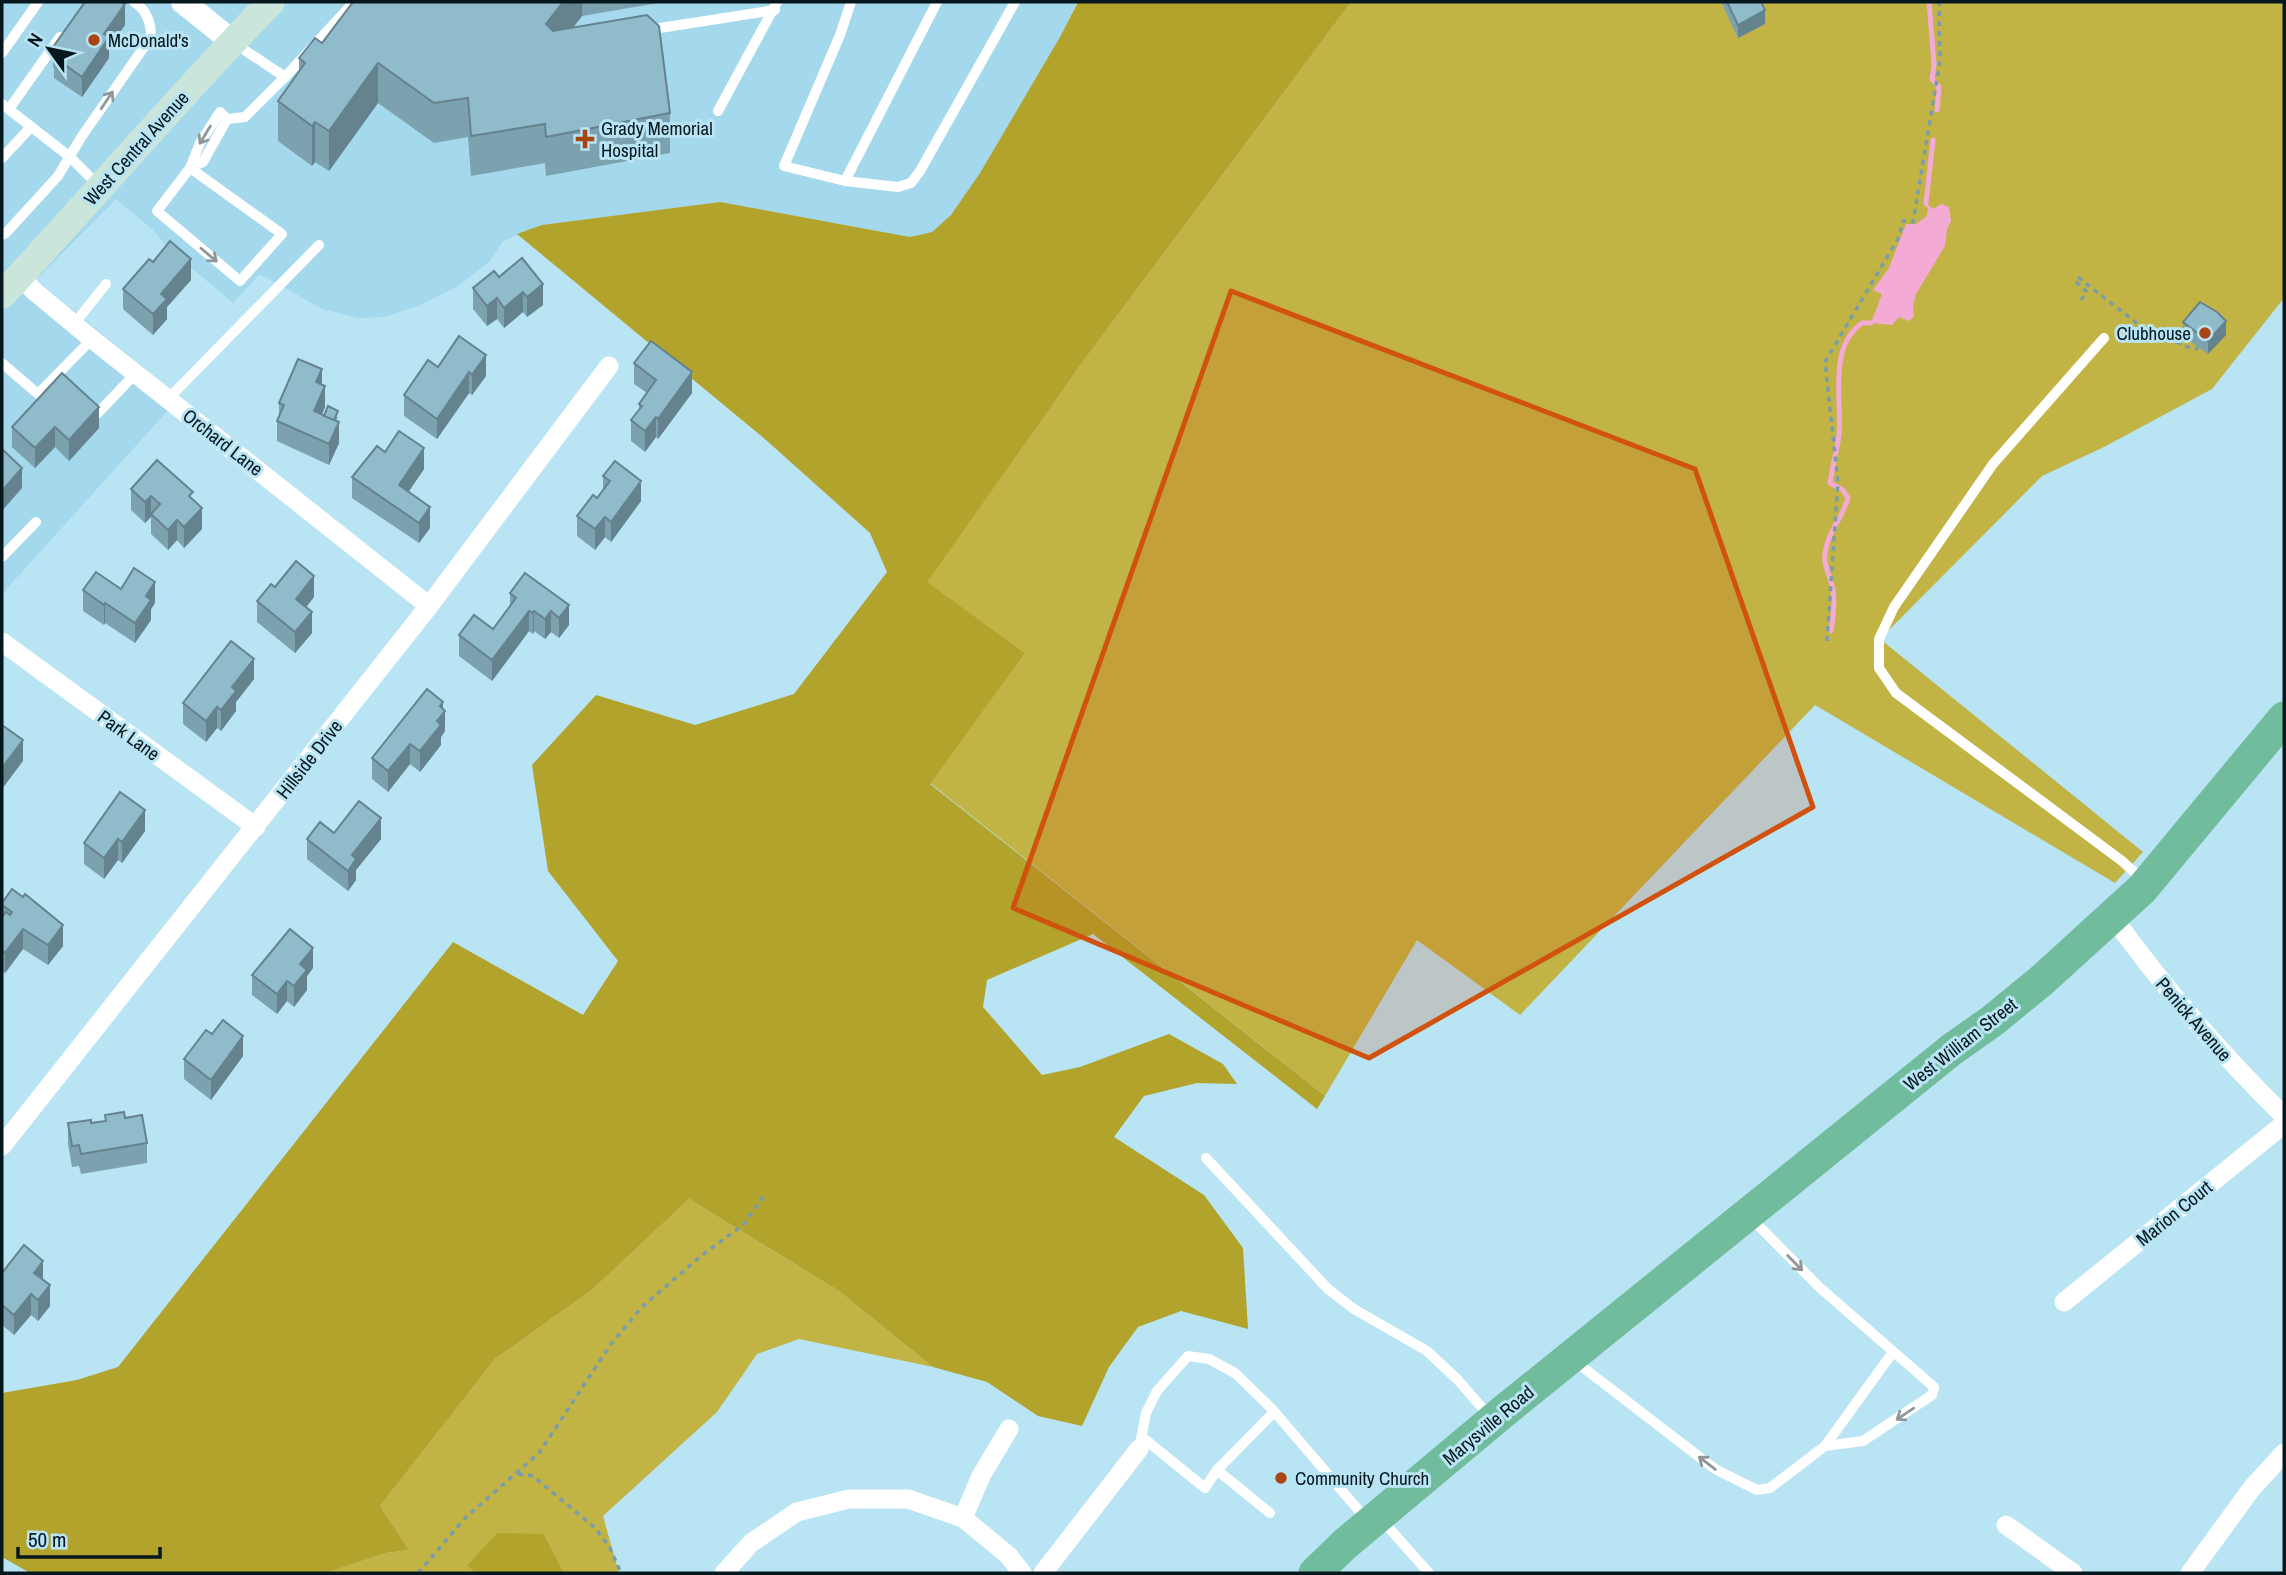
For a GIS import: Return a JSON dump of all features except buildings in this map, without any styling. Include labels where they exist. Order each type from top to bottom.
[{"type":"highway","name":"West William Street","points":[[1600,1333],[1951,1050],[2021,997],[2112,916],[2147,884],[2284,718]]},
{"type":"highway","name":"Marysville Road","points":[[1315,1573],[1374,1520],[1600,1333]]},
{"type":"main road","name":"West Central Avenue","points":[[11,285],[271,2]]},
{"type":"street","points":[[183,2],[233,41]]},
{"type":"street","name":"Orchard Lane","points":[[11,285],[34,290],[429,606]]},
{"type":"street","name":"Hillside Drive","points":[[2,1146],[429,606],[609,366]]},
{"type":"street","name":"Park Lane","points":[[2,642],[256,827]]},
{"type":"street","name":"Penick Avenue","points":[[2112,916],[2147,964],[2213,1044],[2284,1116]]},
{"type":"street","name":"Marion Court","points":[[2064,1302],[2284,1124]]},
{"type":"street","points":[[963,1518],[981,1476],[1009,1429]]},
{"type":"street","points":[[1043,1573],[1141,1443]]},
{"type":"street","points":[[2190,1573],[2252,1488],[2284,1453]]},
{"type":"street","points":[[724,1573],[751,1544],[797,1512],[849,1499],[908,1499],[963,1518],[1009,1556],[1022,1573]]},
{"type":"street","points":[[2006,1525],[2073,1573]]},
{"type":"lane","points":[[2,52],[38,2]]},
{"type":"lane","points":[[2,235],[58,176],[151,37],[151,23],[140,6],[134,2]]},
{"type":"lane","points":[[190,168],[282,234],[240,281],[157,211],[190,168],[200,143],[220,112],[227,119],[245,117],[354,2]]},
{"type":"lane","points":[[851,2],[840,35],[784,166],[845,181],[898,187],[911,183],[920,171],[1014,2]]},
{"type":"lane","points":[[845,181],[937,2]]},
{"type":"lane","points":[[638,31],[776,6]]},
{"type":"lane","points":[[718,111],[776,6]]},
{"type":"lane","points":[[70,23],[5,107],[70,157],[101,188]]},
{"type":"lane","points":[[233,41],[285,77]]},
{"type":"lane","points":[[2,158],[31,127]]},
{"type":"lane","points":[[168,399],[319,245]]},
{"type":"lane","points":[[74,324],[106,284]]},
{"type":"lane","points":[[2104,338],[1993,464],[1902,596],[1879,639],[1879,668],[1896,693],[2122,861],[2147,884]]},
{"type":"lane","points":[[2,363],[38,394],[92,339]]},
{"type":"lane","points":[[98,413],[136,373]]},
{"type":"lane","points":[[2,557],[36,522]]},
{"type":"lane","points":[[1206,1158],[1328,1289],[1353,1309],[1427,1351],[1458,1380],[1493,1420]]},
{"type":"lane","points":[[1748,1214],[1818,1286],[1934,1387],[1932,1395],[1863,1441],[1825,1447]]},
{"type":"lane","points":[[1570,1357],[1715,1469],[1757,1490],[1770,1488],[1825,1447],[1893,1352]]},
{"type":"lane","points":[[1274,1412],[1217,1471],[1205,1488],[1141,1443],[1146,1413],[1157,1391],[1188,1356],[1209,1359],[1235,1373],[1274,1412],[1374,1520],[1429,1573]]},
{"type":"lane","points":[[1217,1471],[1270,1513]]},
{"type":"path","points":[[1828,641],[1839,482],[1825,362],[1899,237],[1903,221],[1913,222],[1940,61],[1939,2]]},
{"type":"path","points":[[2081,300],[2087,292],[2075,281],[2078,278],[2153,336]]},
{"type":"path","points":[[2104,338],[2137,332],[2178,342],[2188,348],[2198,347]]},
{"type":"path","points":[[418,1573],[466,1517],[540,1453],[611,1344],[642,1307],[701,1256],[743,1225],[764,1196]]},
{"type":"path","points":[[517,1474],[533,1476],[594,1527],[609,1546],[621,1573]]},
{"type":"highlighted area","points":[[1231,291],[1695,469],[1813,807],[1369,1058],[1013,908]]},
{"type":"shaded area","name":"Grady Memorial Hospital","points":[[2,2],[1077,2],[1060,37],[980,173],[951,215],[932,232],[910,237],[720,202],[542,225],[503,241],[490,261],[458,286],[418,306],[384,317],[358,318],[322,309],[259,275],[233,303],[169,249],[152,229],[116,199],[36,280],[180,397],[2,594]]},
{"type":"shaded area","points":[[1078,2],[1351,2],[1082,363],[927,582],[1025,653],[930,784],[1325,1096],[1317,1109],[1093,934],[987,980],[983,1007],[1042,1075],[1080,1067],[1169,1034],[1223,1064],[1237,1084],[1197,1083],[1144,1096],[1114,1137],[1204,1195],[1243,1248],[1248,1329],[1181,1311],[1138,1327],[1109,1367],[1082,1426],[1038,1416],[987,1382],[933,1367],[839,1291],[689,1199],[593,1289],[495,1359],[380,1506],[409,1550],[386,1553],[326,1573],[30,1573],[2,1557],[2,1393],[77,1380],[118,1367],[453,942],[583,1015],[618,961],[548,871],[532,765],[596,695],[695,725],[794,694],[887,572],[870,533],[766,440],[517,234],[542,225],[720,202],[910,237],[932,232],[951,215],[980,173]]},
{"type":"shaded area","points":[[1351,2],[2284,2],[2284,298],[2212,389],[2104,447],[2042,476],[1880,639],[2143,852],[2115,883],[1815,705],[1520,1015],[1417,940],[1325,1096],[930,783],[1025,653],[926,582],[1082,363]]},
{"type":"shaded area","points":[[1926,203],[1933,209],[1941,204],[1949,207],[1951,221],[1945,246],[1916,294],[1914,316],[1909,321],[1899,317],[1892,325],[1871,323],[1882,294],[1873,290],[1889,268],[1906,224],[1916,224],[1927,216],[1928,208],[1924,205]]},
{"type":"shaded area","points":[[689,1199],[839,1291],[933,1367],[799,1339],[757,1354],[717,1412],[603,1516],[619,1573],[564,1573],[544,1534],[468,1566],[476,1573],[326,1573],[386,1553],[409,1550],[380,1506],[495,1359],[593,1289]]},
{"type":"shaded area","points":[[497,1533],[544,1534],[564,1573],[476,1573],[467,1566]]},
{"type":"waterway","points":[[1929,2],[1934,64],[1932,79],[1939,87],[1937,110]]},
{"type":"waterway","points":[[1926,203],[1933,140]]},
{"type":"waterway","points":[[1831,631],[1834,596],[1825,562],[1826,546],[1848,498],[1843,490],[1830,483],[1839,435],[1841,359],[1851,333],[1862,323],[1871,323]]},
{"type":"place","name":"McDonald's","points":[[94,40]]},
{"type":"place","name":"Grady Memorial Hospital","points":[[585,139]]},
{"type":"place","name":"Clubhouse","points":[[2205,333]]},
{"type":"place","name":"Community Church","points":[[1281,1478]]}]
